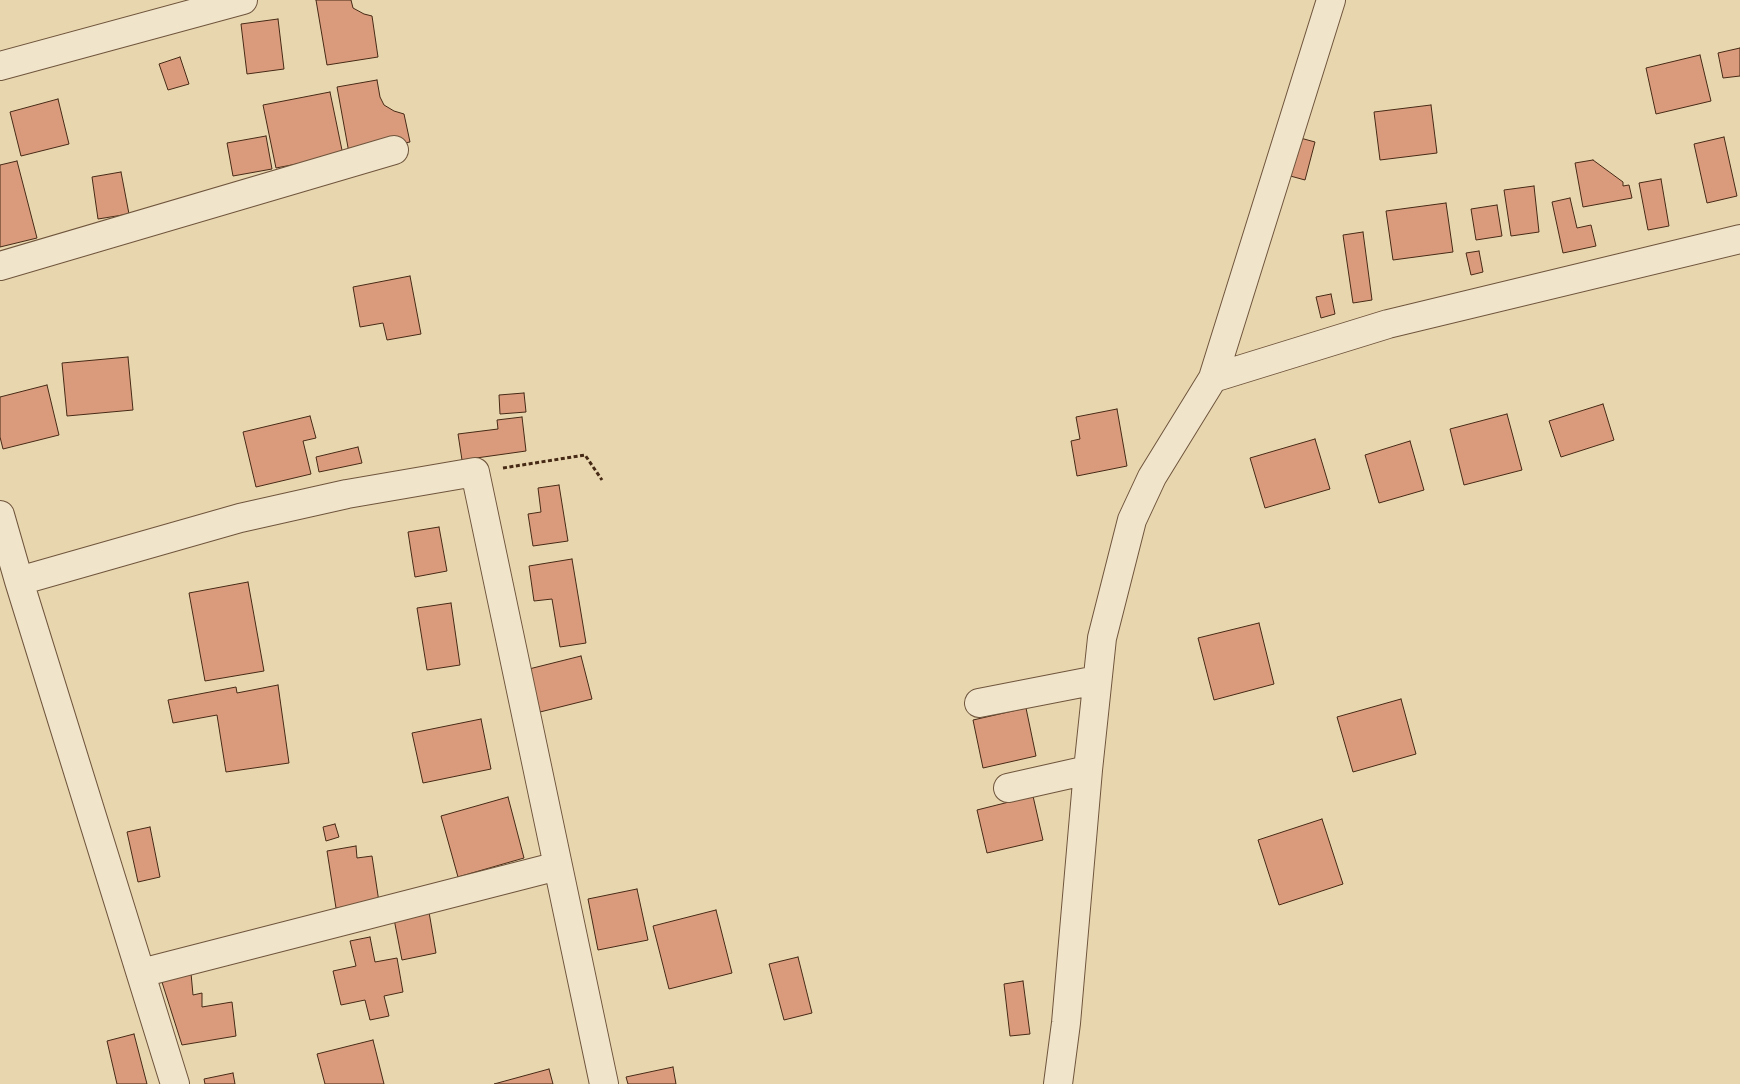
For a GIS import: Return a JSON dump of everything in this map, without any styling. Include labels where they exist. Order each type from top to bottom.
[{"type":"street","points":[[0,66],[243,0]]},
{"type":"street","points":[[1058,1084],[1066,1023],[1088,770],[1102,638],[1132,520],[1152,477],[1213,378],[1331,0]]},
{"type":"street","points":[[0,266],[394,150]]},
{"type":"street","points":[[1213,378],[1388,324],[1740,239]]},
{"type":"street","points":[[19,582],[240,518],[347,494],[475,472],[604,1084]]},
{"type":"street","points":[[0,514],[19,582],[175,1084]]},
{"type":"street","points":[[979,703],[1097,680]]},
{"type":"street","points":[[1008,788],[1088,770]]},
{"type":"street","points":[[142,973],[558,866]]},
{"type":"path","points":[[475,472],[584,455],[602,480]]},
{"type":"building","points":[[316,0],[351,0],[353,8],[372,16],[378,57],[327,65]]},
{"type":"building","points":[[278,19],[284,69],[247,74],[241,24]]},
{"type":"building","points":[[1740,48],[1740,76],[1723,78],[1718,53]]},
{"type":"building","points":[[1700,55],[1711,101],[1656,114],[1646,68]]},
{"type":"building","points":[[180,57],[189,84],[168,90],[159,64]]},
{"type":"building","points":[[377,80],[380,97],[384,105],[404,114],[410,142],[349,153],[337,87]]},
{"type":"building","points":[[330,92],[343,155],[276,168],[263,105]]},
{"type":"building","points":[[58,99],[69,144],[21,156],[10,112]]},
{"type":"building","points":[[1431,105],[1437,153],[1380,160],[1374,112]]},
{"type":"building","points":[[266,136],[272,169],[233,176],[227,143]]},
{"type":"building","points":[[1293,136],[1315,142],[1305,180],[1283,174]]},
{"type":"building","points":[[1724,137],[1737,196],[1707,203],[1694,144]]},
{"type":"building","points":[[1593,160],[1623,182],[1623,186],[1629,185],[1632,198],[1583,207],[1575,163]]},
{"type":"building","points":[[17,161],[37,238],[0,247],[0,165]]},
{"type":"building","points":[[121,172],[129,214],[98,219],[92,177]]},
{"type":"building","points":[[1661,179],[1669,226],[1648,230],[1639,183]]},
{"type":"building","points":[[1534,186],[1539,232],[1511,236],[1504,190]]},
{"type":"building","points":[[1570,198],[1577,228],[1591,225],[1596,246],[1563,253],[1552,202]]},
{"type":"building","points":[[1446,203],[1453,252],[1393,260],[1386,211]]},
{"type":"building","points":[[1497,205],[1502,236],[1476,240],[1471,209]]},
{"type":"building","points":[[1363,232],[1372,300],[1353,303],[1343,235]]},
{"type":"building","points":[[1479,251],[1483,272],[1471,275],[1466,253]]},
{"type":"building","points":[[410,276],[421,334],[387,340],[383,323],[360,327],[353,287]]},
{"type":"building","points":[[1331,294],[1335,314],[1321,318],[1316,297]]},
{"type":"building","points":[[128,357],[133,410],[67,416],[62,363]]},
{"type":"building","points":[[47,385],[59,435],[3,449],[0,437],[0,397]]},
{"type":"building","points":[[524,393],[526,412],[500,414],[499,395]]},
{"type":"building","points":[[1603,404],[1614,440],[1561,457],[1549,421]]},
{"type":"building","points":[[1117,409],[1127,466],[1077,476],[1071,441],[1080,439],[1076,417]]},
{"type":"building","points":[[1507,414],[1522,470],[1464,485],[1450,429]]},
{"type":"building","points":[[310,416],[316,438],[303,441],[311,474],[256,487],[243,432]]},
{"type":"building","points":[[522,417],[526,451],[462,460],[458,434],[498,429],[497,420]]},
{"type":"building","points":[[1315,439],[1330,489],[1265,508],[1250,458]]},
{"type":"building","points":[[1410,441],[1424,490],[1379,503],[1365,455]]},
{"type":"building","points":[[358,447],[362,463],[319,472],[316,457]]},
{"type":"building","points":[[559,485],[568,541],[533,546],[528,514],[541,512],[538,488]]},
{"type":"building","points":[[439,527],[447,571],[415,577],[408,532]]},
{"type":"building","points":[[572,559],[586,643],[560,647],[552,599],[534,601],[529,566]]},
{"type":"building","points":[[248,582],[264,671],[205,681],[189,593]]},
{"type":"building","points":[[451,603],[460,665],[427,670],[417,608]]},
{"type":"building","points":[[1259,623],[1274,684],[1214,700],[1198,638]]},
{"type":"building","points":[[581,656],[592,699],[540,712],[529,669]]},
{"type":"building","points":[[278,685],[289,763],[226,772],[217,715],[173,723],[168,700],[236,687],[237,693]]},
{"type":"building","points":[[1401,699],[1416,754],[1353,772],[1337,717]]},
{"type":"building","points":[[1026,708],[1036,756],[983,768],[973,720]]},
{"type":"building","points":[[481,719],[491,769],[423,783],[412,733]]},
{"type":"building","points":[[1033,796],[1043,840],[987,853],[977,810]]},
{"type":"building","points":[[508,797],[524,858],[458,877],[441,816]]},
{"type":"building","points":[[1322,819],[1343,884],[1279,905],[1258,840]]},
{"type":"building","points":[[335,824],[339,837],[326,841],[323,827]]},
{"type":"building","points":[[150,827],[160,877],[138,882],[127,832]]},
{"type":"building","points":[[356,846],[357,858],[372,856],[379,902],[336,908],[327,851]]},
{"type":"building","points":[[637,889],[648,940],[598,950],[588,899]]},
{"type":"building","points":[[716,910],[732,973],[669,989],[653,926]]},
{"type":"building","points":[[429,912],[436,953],[402,960],[394,919]]},
{"type":"building","points":[[370,937],[375,962],[397,958],[403,992],[384,996],[389,1016],[370,1020],[365,1000],[341,1005],[333,971],[356,966],[350,941]]},
{"type":"building","points":[[798,957],[812,1013],[784,1020],[769,964]]},
{"type":"building","points":[[191,973],[193,995],[202,993],[202,1007],[232,1002],[236,1036],[182,1045],[161,979]]},
{"type":"building","points":[[1023,981],[1030,1034],[1010,1036],[1004,984]]},
{"type":"building","points":[[134,1034],[147,1084],[117,1084],[107,1041]]},
{"type":"building","points":[[373,1040],[384,1084],[325,1084],[317,1054]]},
{"type":"building","points":[[673,1067],[676,1084],[628,1084],[626,1077]]},
{"type":"building","points":[[549,1069],[553,1084],[494,1084]]},
{"type":"building","points":[[233,1073],[235,1084],[205,1084],[204,1079]]}]
